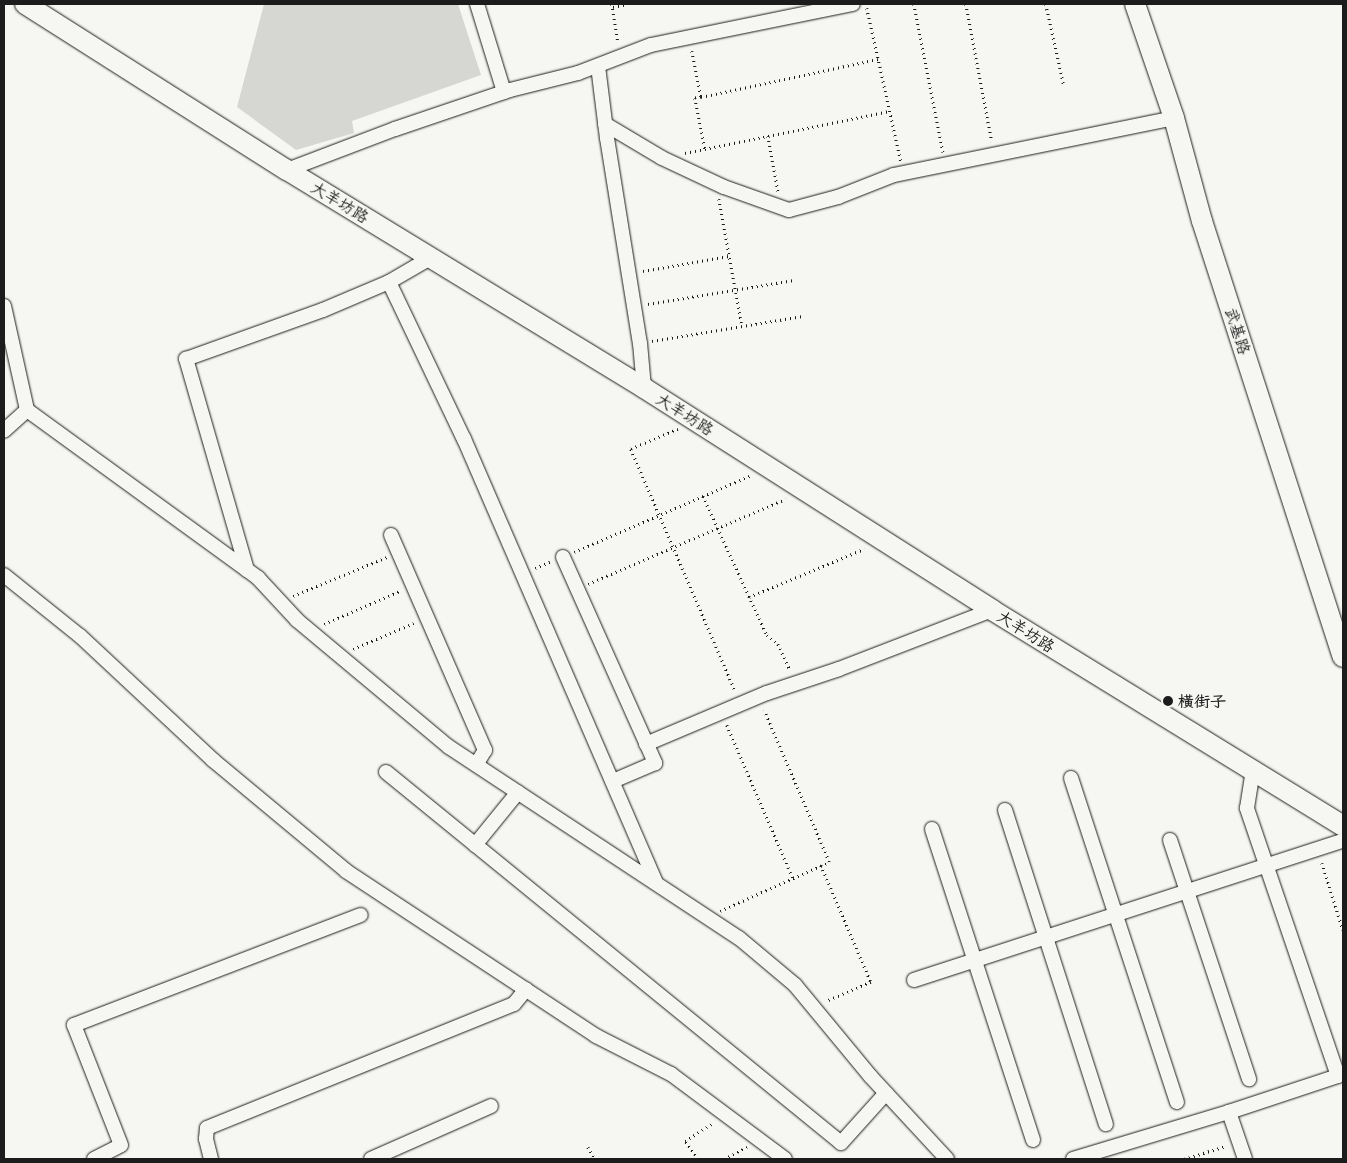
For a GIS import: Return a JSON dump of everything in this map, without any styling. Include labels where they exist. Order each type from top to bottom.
[{"type":"main road","name":"大羊坊路","points":[[25,4],[288,170],[644,388],[992,610],[1343,826]]},
{"type":"main road","name":"武基路","points":[[1135,4],[1174,118],[1202,221],[1343,657]]},
{"type":"street","points":[[477,4],[504,92]]},
{"type":"street","points":[[288,170],[395,129],[504,92],[578,73],[651,46],[853,4]]},
{"type":"street","points":[[598,66],[605,124],[640,343],[644,388]]},
{"type":"street","points":[[605,124],[662,158],[716,183],[789,210],[838,197],[903,173],[1174,118]]},
{"type":"street","points":[[247,570],[186,359],[323,310],[389,282],[432,257]]},
{"type":"street","points":[[389,282],[464,440],[655,881]]},
{"type":"street","points":[[4,306],[27,410],[258,578],[309,630],[449,747],[739,938],[795,985],[886,1093],[947,1159]]},
{"type":"street","points":[[4,431],[27,410]]},
{"type":"street","points":[[392,535],[485,750],[476,765]]},
{"type":"street","points":[[563,556],[655,763],[613,781]]},
{"type":"street","points":[[4,575],[80,636],[213,760],[346,871],[596,1036],[671,1074],[785,1159]]},
{"type":"street","points":[[646,744],[758,697],[992,610]]},
{"type":"street","points":[[1073,1159],[1229,1112],[1338,1076],[1247,808],[1253,771]]},
{"type":"street","points":[[386,772],[841,1143],[886,1093]]},
{"type":"street","points":[[1071,778],[1177,1102]]},
{"type":"street","points":[[475,845],[518,792]]},
{"type":"street","points":[[1005,810],[1106,1124]]},
{"type":"street","points":[[932,829],[1033,1140]]},
{"type":"street","points":[[1170,840],[1249,1079]]},
{"type":"street","points":[[914,980],[1343,841]]},
{"type":"street","points":[[94,1159],[121,1145],[74,1025],[361,915]]},
{"type":"street","points":[[211,1159],[206,1139],[207,1128],[514,1004],[526,989]]},
{"type":"street","points":[[371,1159],[491,1106]]},
{"type":"street","points":[[1229,1112],[1245,1159]]},
{"type":"path","points":[[621,57],[612,5],[628,4]]},
{"type":"path","points":[[866,4],[903,173]]},
{"type":"path","points":[[914,4],[945,164]]},
{"type":"path","points":[[966,4],[995,154]]},
{"type":"path","points":[[1046,4],[1064,86]]},
{"type":"path","points":[[689,37],[701,97]]},
{"type":"path","points":[[705,149],[696,98],[878,59]]},
{"type":"path","points":[[662,158],[890,111]]},
{"type":"path","points":[[768,136],[781,207]]},
{"type":"path","points":[[716,183],[742,326]]},
{"type":"path","points":[[629,274],[729,256]]},
{"type":"path","points":[[634,307],[794,280]]},
{"type":"path","points":[[640,343],[803,316]]},
{"type":"path","points":[[696,421],[631,449],[741,704]]},
{"type":"path","points":[[522,574],[770,467]]},
{"type":"path","points":[[578,589],[805,491]]},
{"type":"path","points":[[703,496],[767,635],[778,644],[796,683]]},
{"type":"path","points":[[750,596],[884,541]]},
{"type":"path","points":[[280,602],[388,556]]},
{"type":"path","points":[[309,630],[400,592]]},
{"type":"path","points":[[339,655],[416,622]]},
{"type":"path","points":[[708,916],[829,862],[758,697]]},
{"type":"path","points":[[722,712],[793,878]]},
{"type":"path","points":[[1317,849],[1343,930]]},
{"type":"path","points":[[813,1007],[871,982],[821,865]]},
{"type":"path","points":[[698,1159],[685,1141],[725,1116]]},
{"type":"path","points":[[724,1159],[759,1141]]},
{"type":"path","points":[[1184,1159],[1239,1141]]},
{"type":"path","points":[[588,1147],[595,1159]]},
{"type":"shaded area","points":[[264,4],[458,4],[481,75],[352,121],[354,133],[296,150],[237,107]]},
{"type":"place","name":"横街子","points":[[1168,701]]}]
